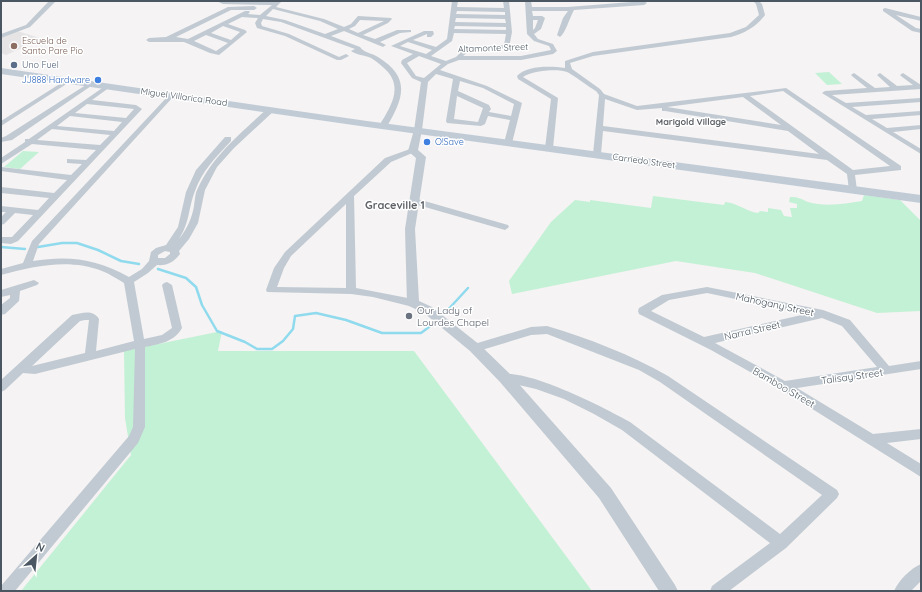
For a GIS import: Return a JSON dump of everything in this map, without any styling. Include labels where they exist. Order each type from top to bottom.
[{"type":"main road","name":"Miguel Villarica Road","points":[[1,71],[367,124]]},
{"type":"main road","name":"Carriedo Street","points":[[367,124],[597,154],[921,200]]},
{"type":"street","points":[[1,36],[28,26],[53,1]]},
{"type":"street","points":[[219,1],[275,4],[322,20],[383,45]]},
{"type":"street","name":"Altamonte Street","points":[[425,81],[446,63],[458,58],[521,58],[551,53],[554,51],[552,45],[536,40],[530,34],[528,1]]},
{"type":"street","points":[[552,1],[552,9]]},
{"type":"street","points":[[576,1],[584,8]]},
{"type":"street","points":[[601,1],[607,6]]},
{"type":"street","points":[[749,1],[759,15]]},
{"type":"street","points":[[569,70],[567,62],[593,54],[730,35],[745,31],[758,21],[759,4],[756,1]]},
{"type":"street","points":[[528,9],[572,9],[633,2],[644,3]]},
{"type":"street","points":[[455,4],[485,3]]},
{"type":"street","points":[[500,3],[507,5]]},
{"type":"street","points":[[275,4],[261,17],[258,24],[259,27],[326,45],[343,44],[345,48],[377,59],[397,80],[399,85],[397,99],[382,126]]},
{"type":"street","points":[[455,4],[507,5]]},
{"type":"street","points":[[426,57],[450,40],[451,24],[455,4]]},
{"type":"street","points":[[458,58],[467,49],[505,48],[509,41],[507,5]]},
{"type":"street","points":[[166,40],[230,8],[254,8],[189,41]]},
{"type":"street","points":[[560,9],[566,18]]},
{"type":"street","points":[[560,35],[566,18],[572,9]]},
{"type":"street","points":[[921,18],[885,10],[914,30],[921,31]]},
{"type":"street","points":[[242,15],[283,21],[326,36],[353,25],[358,18],[389,19],[386,22],[358,35]]},
{"type":"street","points":[[453,16],[507,17]]},
{"type":"street","points":[[530,18],[542,18],[538,29],[530,34]]},
{"type":"street","points":[[149,40],[189,41],[204,46],[214,54],[219,53],[244,32],[224,24]]},
{"type":"street","points":[[451,24],[508,25]]},
{"type":"street","points":[[374,42],[399,31],[409,31]]},
{"type":"street","points":[[451,31],[509,32]]},
{"type":"street","points":[[206,33],[232,42]]},
{"type":"street","points":[[446,63],[394,46],[421,34],[438,40],[450,40]]},
{"type":"street","points":[[326,36],[326,45],[339,59],[346,56]]},
{"type":"street","points":[[408,40],[437,49]]},
{"type":"street","points":[[413,150],[418,130],[425,81],[414,77],[404,61],[418,54]]},
{"type":"street","points":[[549,148],[555,98],[520,78],[520,76],[525,72],[552,68],[569,70],[598,90],[602,95],[637,108],[784,89],[898,168],[851,173],[745,95]]},
{"type":"street","points":[[435,71],[485,87],[518,103],[513,118],[508,143]]},
{"type":"street","points":[[854,75],[873,90]]},
{"type":"street","points":[[880,75],[896,89]]},
{"type":"street","points":[[903,75],[920,87]]},
{"type":"street","points":[[454,92],[486,107],[486,114],[481,124],[450,121],[454,92],[457,77]]},
{"type":"street","points":[[1,124],[68,80]]},
{"type":"street","points":[[1,140],[9,138],[91,84]]},
{"type":"street","points":[[1,162],[18,148],[108,86]]},
{"type":"street","points":[[920,87],[826,93],[921,152]]},
{"type":"street","points":[[597,154],[602,95]]},
{"type":"street","points":[[27,264],[35,243],[172,96]]},
{"type":"street","points":[[846,105],[921,100]]},
{"type":"street","points":[[1,240],[15,239],[138,110],[136,107],[86,102]]},
{"type":"street","points":[[653,107],[792,129]]},
{"type":"street","points":[[130,281],[145,271],[155,261],[165,261],[172,258],[175,254],[171,249],[187,237],[194,224],[201,191],[215,163],[267,109]]},
{"type":"street","points":[[865,117],[921,113]]},
{"type":"street","points":[[68,114],[128,120]]},
{"type":"street","points":[[486,114],[513,118]]},
{"type":"street","points":[[49,127],[115,133]]},
{"type":"street","points":[[885,130],[921,127]]},
{"type":"street","points":[[599,128],[829,158]]},
{"type":"street","points":[[28,141],[102,148]]},
{"type":"street","points":[[909,144],[921,144]]},
{"type":"street","points":[[1,152],[18,148]]},
{"type":"street","points":[[413,150],[388,160],[288,254],[281,264],[271,290],[351,291],[374,294],[413,303],[428,310],[475,348],[505,378],[604,493],[669,591]]},
{"type":"street","points":[[413,150],[421,157],[410,229],[413,303]]},
{"type":"street","points":[[70,161],[88,162]]},
{"type":"street","points":[[1,170],[73,178]]},
{"type":"street","points":[[851,173],[853,190]]},
{"type":"street","points":[[1,190],[57,196]]},
{"type":"street","points":[[350,195],[351,291]]},
{"type":"street","points":[[414,201],[505,227]]},
{"type":"street","points":[[1,210],[40,213]]},
{"type":"street","points":[[1,222],[12,211]]},
{"type":"street","points":[[1,272],[27,264],[77,261],[104,267],[130,281]]},
{"type":"street","points":[[6,591],[134,439],[139,427],[140,344],[130,281]]},
{"type":"street","points":[[1,294],[34,283]]},
{"type":"street","points":[[26,364],[27,370],[35,370],[168,337],[174,333],[177,328],[167,285]]},
{"type":"street","points":[[1,311],[15,299],[15,289]]},
{"type":"street","name":"Mahogany Street","points":[[644,311],[666,298],[707,290],[823,314],[846,323],[887,371]]},
{"type":"street","name":"Bamboo Street","points":[[644,311],[705,341],[873,440],[921,472]]},
{"type":"street","name":"Narra Street","points":[[705,341],[823,314]]},
{"type":"street","points":[[1,388],[76,318],[84,315],[90,316],[94,319],[90,357]]},
{"type":"street","points":[[475,348],[531,331],[547,330],[564,335],[643,367],[664,379],[832,494],[781,543],[717,591]]},
{"type":"street","name":"Talisay Street","points":[[782,386],[921,365]]},
{"type":"street","points":[[505,378],[539,385],[610,416],[626,426],[781,543]]},
{"type":"street","points":[[873,440],[921,434]]},
{"type":"street","points":[[901,591],[921,571]]},
{"type":"shaded area","name":"Escuela de Santo Pare Pio","points":[[17,31],[43,39],[6,55],[1,53],[1,37]]},
{"type":"green space","points":[[829,72],[842,84],[827,85],[815,73]]},
{"type":"green space","points":[[23,151],[39,152],[20,169],[4,167]]},
{"type":"green space","points":[[864,195],[900,200],[921,221],[921,311],[877,313],[755,273],[676,261],[512,294],[509,281],[551,222],[575,200],[590,202],[590,200],[651,208],[653,196],[724,205],[725,202],[758,213],[760,211],[768,212],[768,208],[781,210],[784,216],[792,217],[790,208],[797,208],[797,204],[789,202],[790,197],[815,204],[835,204],[862,201]]},
{"type":"green space","points":[[222,331],[218,351],[414,351],[592,591],[21,591],[131,455],[125,418],[124,351]]},
{"type":"waterway","points":[[38,247],[62,243],[77,243],[98,250],[121,261],[139,264]]},
{"type":"waterway","points":[[1,247],[25,249]]},
{"type":"waterway","points":[[158,269],[186,278],[196,287],[202,305],[217,331],[245,342],[257,349],[272,349],[283,341],[293,329],[295,316],[316,313],[346,320],[382,333],[421,333],[433,324]]},
{"type":"waterway","points":[[444,314],[468,288]]},
{"type":"place","name":"Escuela de Santo Pare Pio","points":[[14,46]]},
{"type":"place","name":"Uno Fuel","points":[[14,65]]},
{"type":"place","name":"JJ888 Hardware","points":[[98,80]]},
{"type":"place","name":"O!Save","points":[[427,142]]},
{"type":"place","name":"Our Lady of Lourdes Chapel","points":[[409,316]]},
{"type":"district","name":"Marigold Village","points":[[691,122]]},
{"type":"district","name":"Graceville 1","points":[[395,205]]}]
